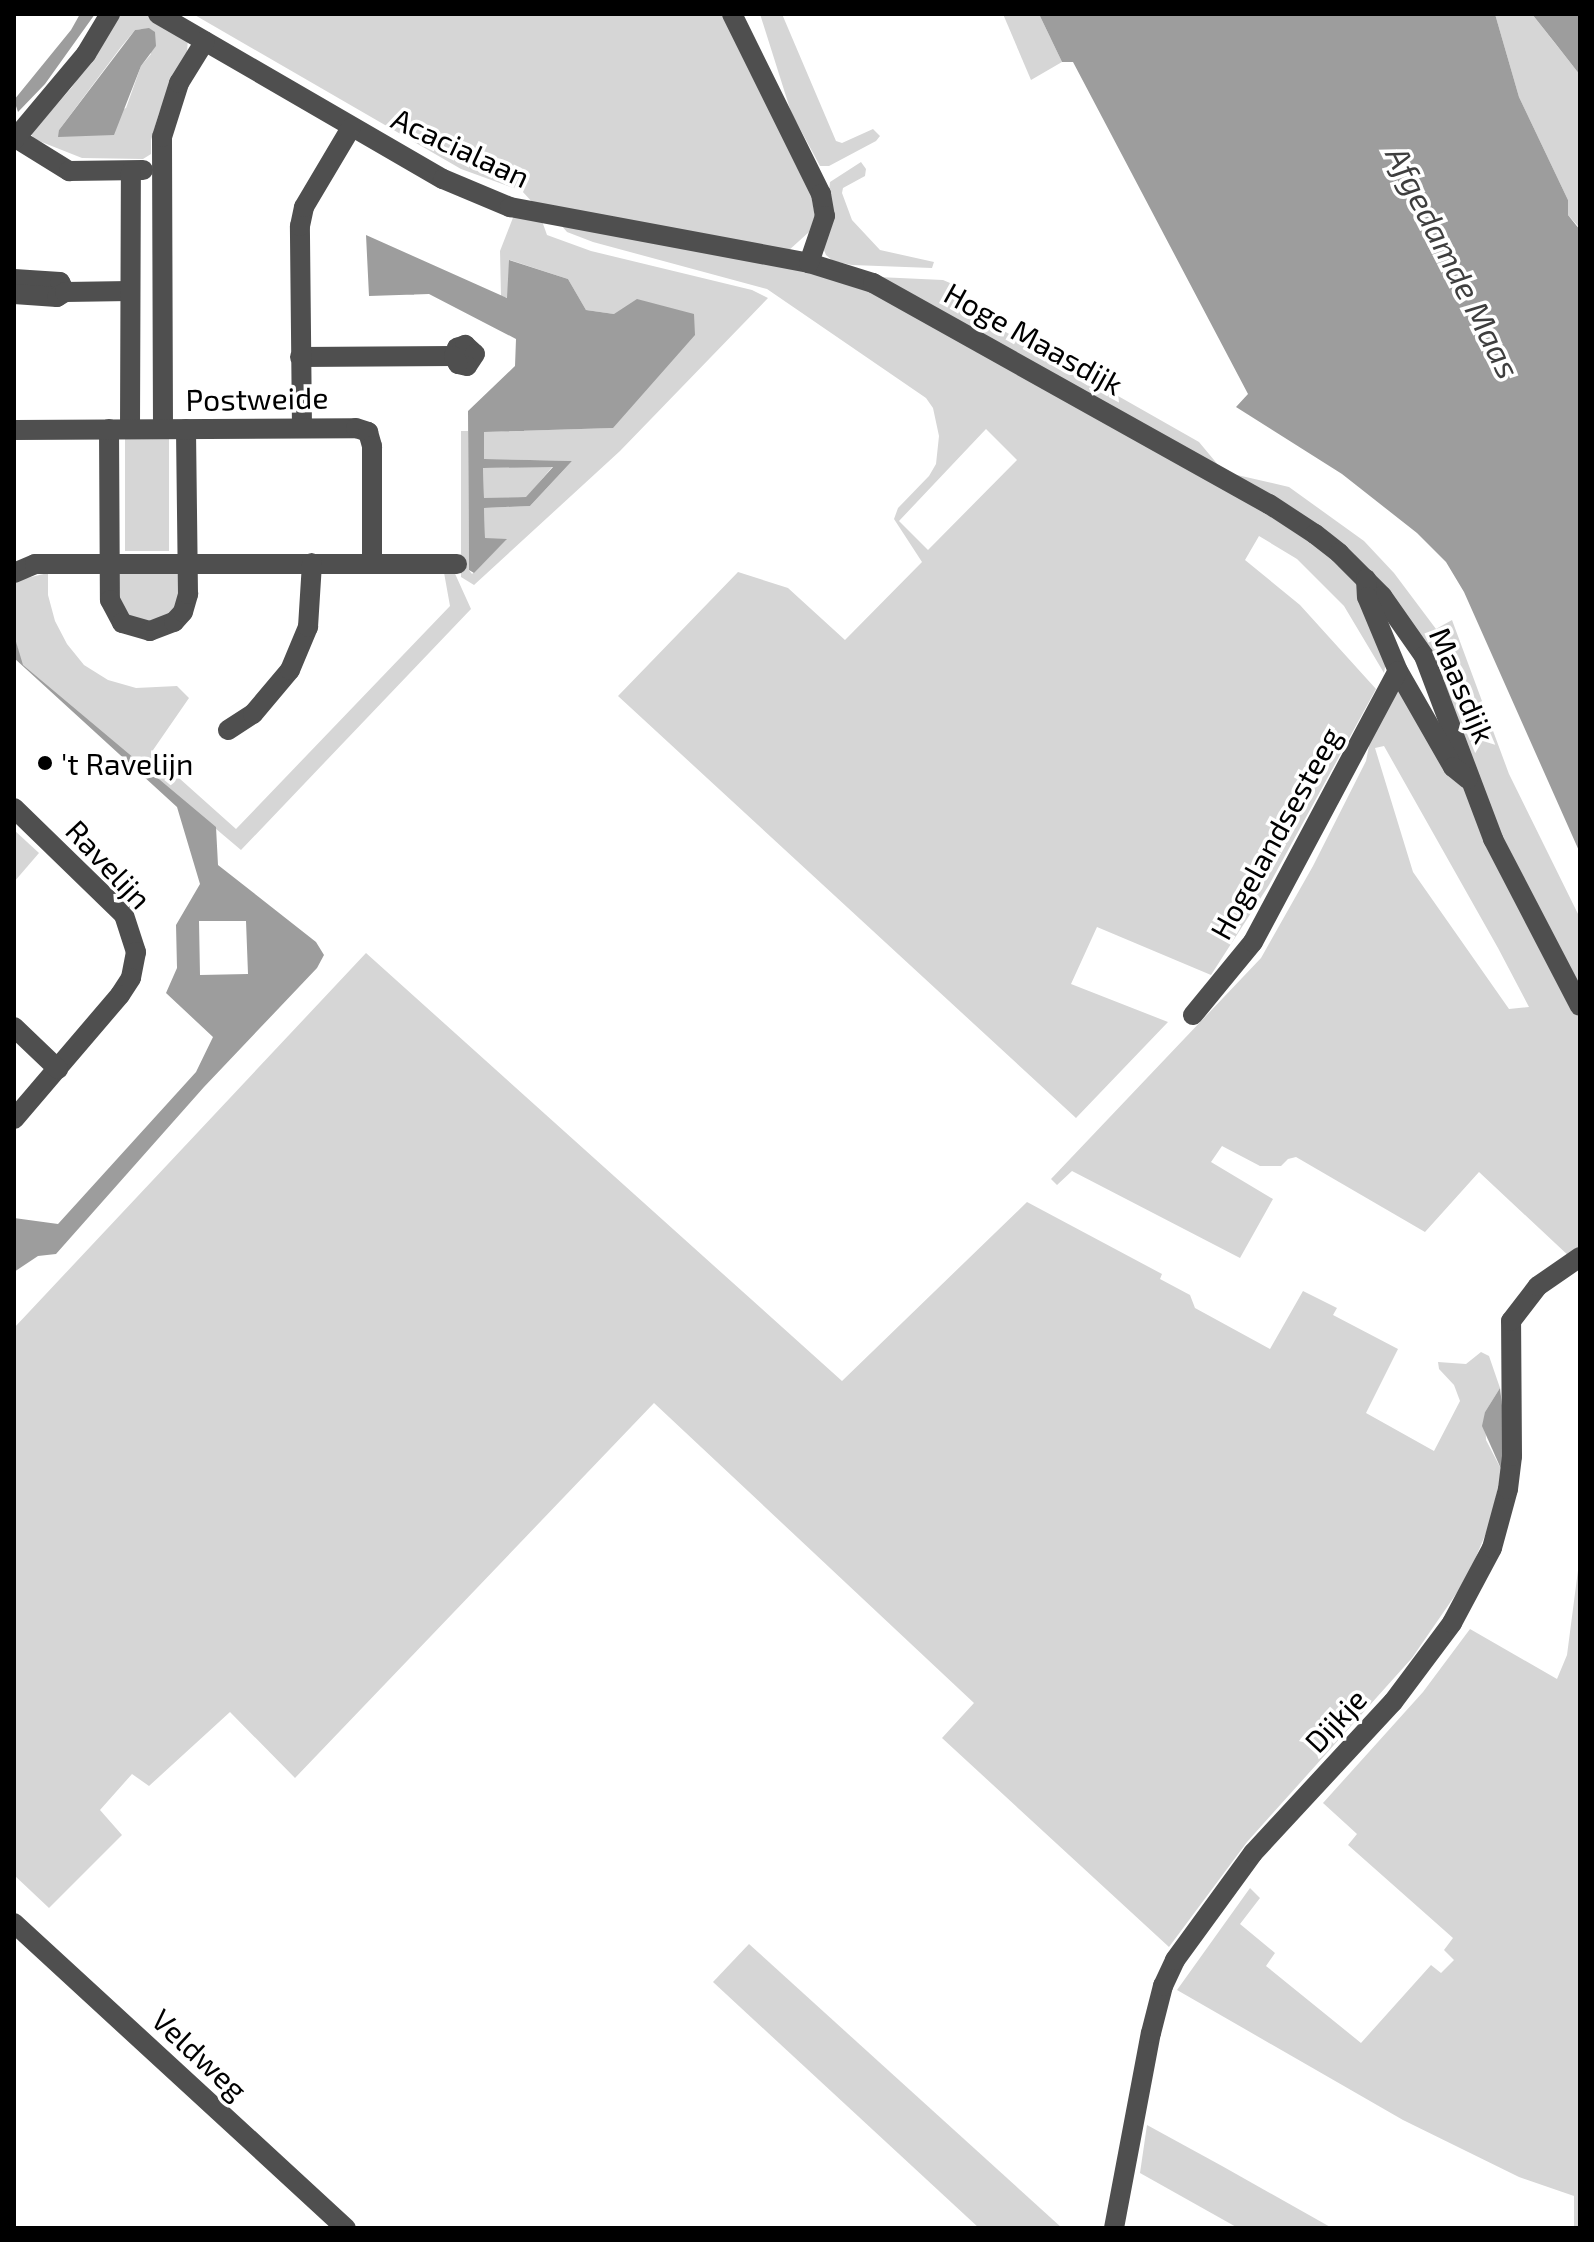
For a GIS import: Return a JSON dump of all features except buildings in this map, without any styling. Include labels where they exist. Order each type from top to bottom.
[{"type":"street","points":[[110,14],[86,54],[14,139],[69,171],[131,172],[146,170],[160,160]]},
{"type":"street","name":"Acacialaan","points":[[158,14],[443,179],[510,207],[809,263]]},
{"type":"street","points":[[732,14],[821,194],[825,216],[809,263]]},
{"type":"street","points":[[163,429],[160,160],[168,110],[179,83],[205,41]]},
{"type":"street","points":[[302,428],[300,226],[304,207],[351,128]]},
{"type":"street","points":[[130,429],[131,172]]},
{"type":"street","name":"Hoge Maasdijk","points":[[809,263],[873,283],[1269,504],[1339,553],[1366,579]]},
{"type":"street","points":[[130,291],[161,274]]},
{"type":"street","points":[[14,279],[60,282],[65,292]]},
{"type":"street","points":[[14,294],[57,297],[65,292],[130,291],[161,306]]},
{"type":"street","points":[[300,357],[454,356]]},
{"type":"street","name":"Postweide","points":[[14,430],[356,428],[368,432],[372,446],[372,563]]},
{"type":"street","points":[[109,429],[112,608],[122,623],[150,631],[166,627],[183,612],[188,594],[186,429]]},
{"type":"street","points":[[228,730],[253,714],[290,670],[308,627],[312,563]]},
{"type":"street","points":[[14,573],[35,564],[457,564]]},
{"type":"street","points":[[1366,579],[1367,597],[1398,671]]},
{"type":"street","name":"Maasdijk","points":[[1366,579],[1410,633],[1424,656],[1493,839],[1580,1006]]},
{"type":"street","name":"Maasdijk","points":[[1398,671],[1453,767],[1471,781]]},
{"type":"street","name":"Hogelandsesteeg","points":[[1193,1015],[1253,942],[1398,671]]},
{"type":"street","name":"Ravelijn","points":[[14,808],[124,915],[135,939],[135,965],[131,978],[14,1119]]},
{"type":"street","points":[[14,1027],[58,1069]]},
{"type":"street","name":"Dijkje","points":[[1114,2228],[1151,2033],[1163,1986],[1175,1960],[1253,1853],[1393,1702],[1452,1623],[1492,1548],[1508,1489],[1512,1456],[1511,1321],[1538,1286],[1580,1257]]},
{"type":"street","name":"Veldweg","points":[[14,1923],[346,2228]]},
{"type":"shaded area","points":[[120,14],[151,14],[188,35],[187,55],[159,113],[151,140],[151,154],[143,159],[82,158],[34,139],[31,134],[72,87]],"holes":[[[141,29],[151,54],[141,66],[126,108],[59,136],[59,130],[135,30]]]},
{"type":"shaded area","points":[[193,14],[728,14],[807,172],[815,216],[809,232],[788,251],[534,204],[522,191],[461,169]]},
{"type":"shaded area","points":[[760,14],[782,14],[836,141],[842,143],[873,129],[880,136],[876,141],[829,166],[820,166],[791,112]]},
{"type":"shaded area","points":[[1003,14],[1039,14],[1062,62],[1031,80]]},
{"type":"shaded area","points":[[1495,14],[1532,14],[1580,75],[1578,226],[1568,215],[1568,200],[1519,97]]},
{"type":"shaded area","points":[[861,162],[866,169],[865,176],[843,188],[842,193],[852,220],[880,250],[934,262],[932,268],[852,265],[833,261],[826,255],[823,248],[830,182]]},
{"type":"shaded area","points":[[514,215],[542,221],[547,235],[591,251],[752,290],[768,298],[620,451],[474,585],[461,577],[461,431],[468,431],[469,570],[472,574],[506,540],[485,539],[484,508],[530,506],[572,461],[483,459],[484,432],[613,428],[614,314],[586,310],[568,279],[510,260],[508,298],[501,296],[500,251]]},
{"type":"shaded area","points":[[561,225],[846,279],[1278,516],[1357,578],[1387,656],[1384,673],[1344,606],[1297,559],[1259,536],[1245,560],[1300,605],[1376,689],[1269,885],[1211,975],[1097,927],[1071,984],[1168,1022],[1076,1118],[618,696],[738,572],[788,588],[845,640],[922,562],[894,519],[898,508],[929,476],[936,464],[939,436],[933,408],[926,398],[767,289],[593,242],[567,232]],"holes":[[[986,429],[1017,460],[928,550],[899,521]]]},
{"type":"shaded area","points":[[878,277],[943,280],[950,283],[958,305],[1199,442],[1224,472],[1289,487],[1364,541],[1394,573],[1436,629],[1452,620],[1509,774],[1580,918],[1580,994],[1498,836],[1445,692],[1364,568]]},
{"type":"shaded area","points":[[125,439],[169,439],[169,551],[125,551]]},
{"type":"shaded area","points":[[553,466],[527,497],[484,499],[483,468]]},
{"type":"shaded area","points":[[443,567],[452,567],[471,609],[241,850],[22,665],[14,635],[14,581],[48,573],[48,595],[55,621],[67,644],[84,665],[108,680],[136,688],[177,686],[189,698],[151,753],[236,829],[450,606]]},
{"type":"shaded area","points":[[113,569],[185,570],[180,609],[149,626],[120,611]]},
{"type":"shaded area","points":[[1398,681],[1467,787],[1580,1020],[1580,1253],[1571,1258],[1479,1172],[1425,1232],[1296,1157],[1288,1159],[1281,1166],[1260,1166],[1222,1146],[1211,1162],[1273,1199],[1240,1258],[1072,1171],[1057,1185],[1051,1179],[1261,958],[1313,866],[1366,761],[1372,731]],"holes":[[[1384,746],[1529,1007],[1509,1009],[1413,872],[1375,748]]]},
{"type":"shaded area","points":[[14,830],[39,853],[14,882]]},
{"type":"shaded area","points":[[366,953],[842,1381],[1027,1202],[1162,1274],[1160,1279],[1190,1295],[1195,1308],[1270,1349],[1303,1291],[1337,1308],[1333,1315],[1398,1349],[1366,1413],[1434,1451],[1460,1401],[1454,1385],[1439,1369],[1438,1362],[1466,1364],[1481,1352],[1489,1356],[1500,1388],[1485,1412],[1486,1440],[1502,1471],[1489,1526],[1467,1578],[1412,1658],[1247,1842],[1169,1947],[942,1738],[974,1703],[654,1403],[295,1778],[230,1712],[149,1786],[132,1774],[100,1810],[122,1835],[49,1908],[14,1875],[14,1328]]},
{"type":"shaded area","points":[[1580,1555],[1580,2228],[1574,2228],[1574,2196],[1519,2177],[1403,2120],[1177,1990],[1250,1888],[1260,1898],[1240,1924],[1275,1953],[1266,1966],[1361,2043],[1431,1965],[1441,1973],[1454,1960],[1444,1950],[1453,1938],[1348,1845],[1357,1834],[1323,1803],[1423,1692],[1470,1629],[1557,1679],[1567,1655]]},
{"type":"shaded area","points":[[749,1944],[1062,2228],[979,2228],[713,1982]]},
{"type":"shaded area","points":[[1147,2125],[1332,2228],[1238,2228],[1140,2173]]},
{"type":"water","points":[[80,14],[95,14],[45,84],[18,112],[14,100],[71,30]]},
{"type":"water","name":"Afgedamde Maas","points":[[1039,14],[1495,14],[1519,97],[1568,200],[1568,215],[1580,230],[1580,853],[1464,592],[1446,562],[1417,533],[1342,474],[1236,407],[1248,394],[1073,62],[1062,62]]},
{"type":"water","points":[[1532,14],[1580,14],[1580,75],[1555,43]]},
{"type":"water","points":[[149,28],[155,32],[156,46],[141,66],[114,135],[58,137],[59,130],[135,30]]},
{"type":"water","points":[[366,235],[507,298],[509,260],[568,279],[586,310],[614,314],[637,299],[694,314],[695,335],[613,428],[484,432],[484,459],[572,461],[530,506],[484,508],[485,538],[507,539],[474,573],[469,570],[468,411],[515,366],[516,339],[429,294],[369,296]],"holes":[[[553,467],[526,497],[484,498],[483,468]]]},
{"type":"water","points":[[14,635],[23,665],[216,827],[218,865],[316,942],[324,955],[317,968],[204,1087],[56,1254],[38,1256],[14,1272],[14,1218],[58,1224],[196,1072],[213,1037],[166,993],[177,968],[176,925],[200,884],[177,807],[14,658]],"holes":[[[199,921],[246,921],[248,974],[200,975]]]},
{"type":"water","points":[[1500,1388],[1504,1423],[1502,1471],[1482,1426],[1485,1412]]},
{"type":"place","name":"'t Ravelijn","points":[[45,763]]}]
